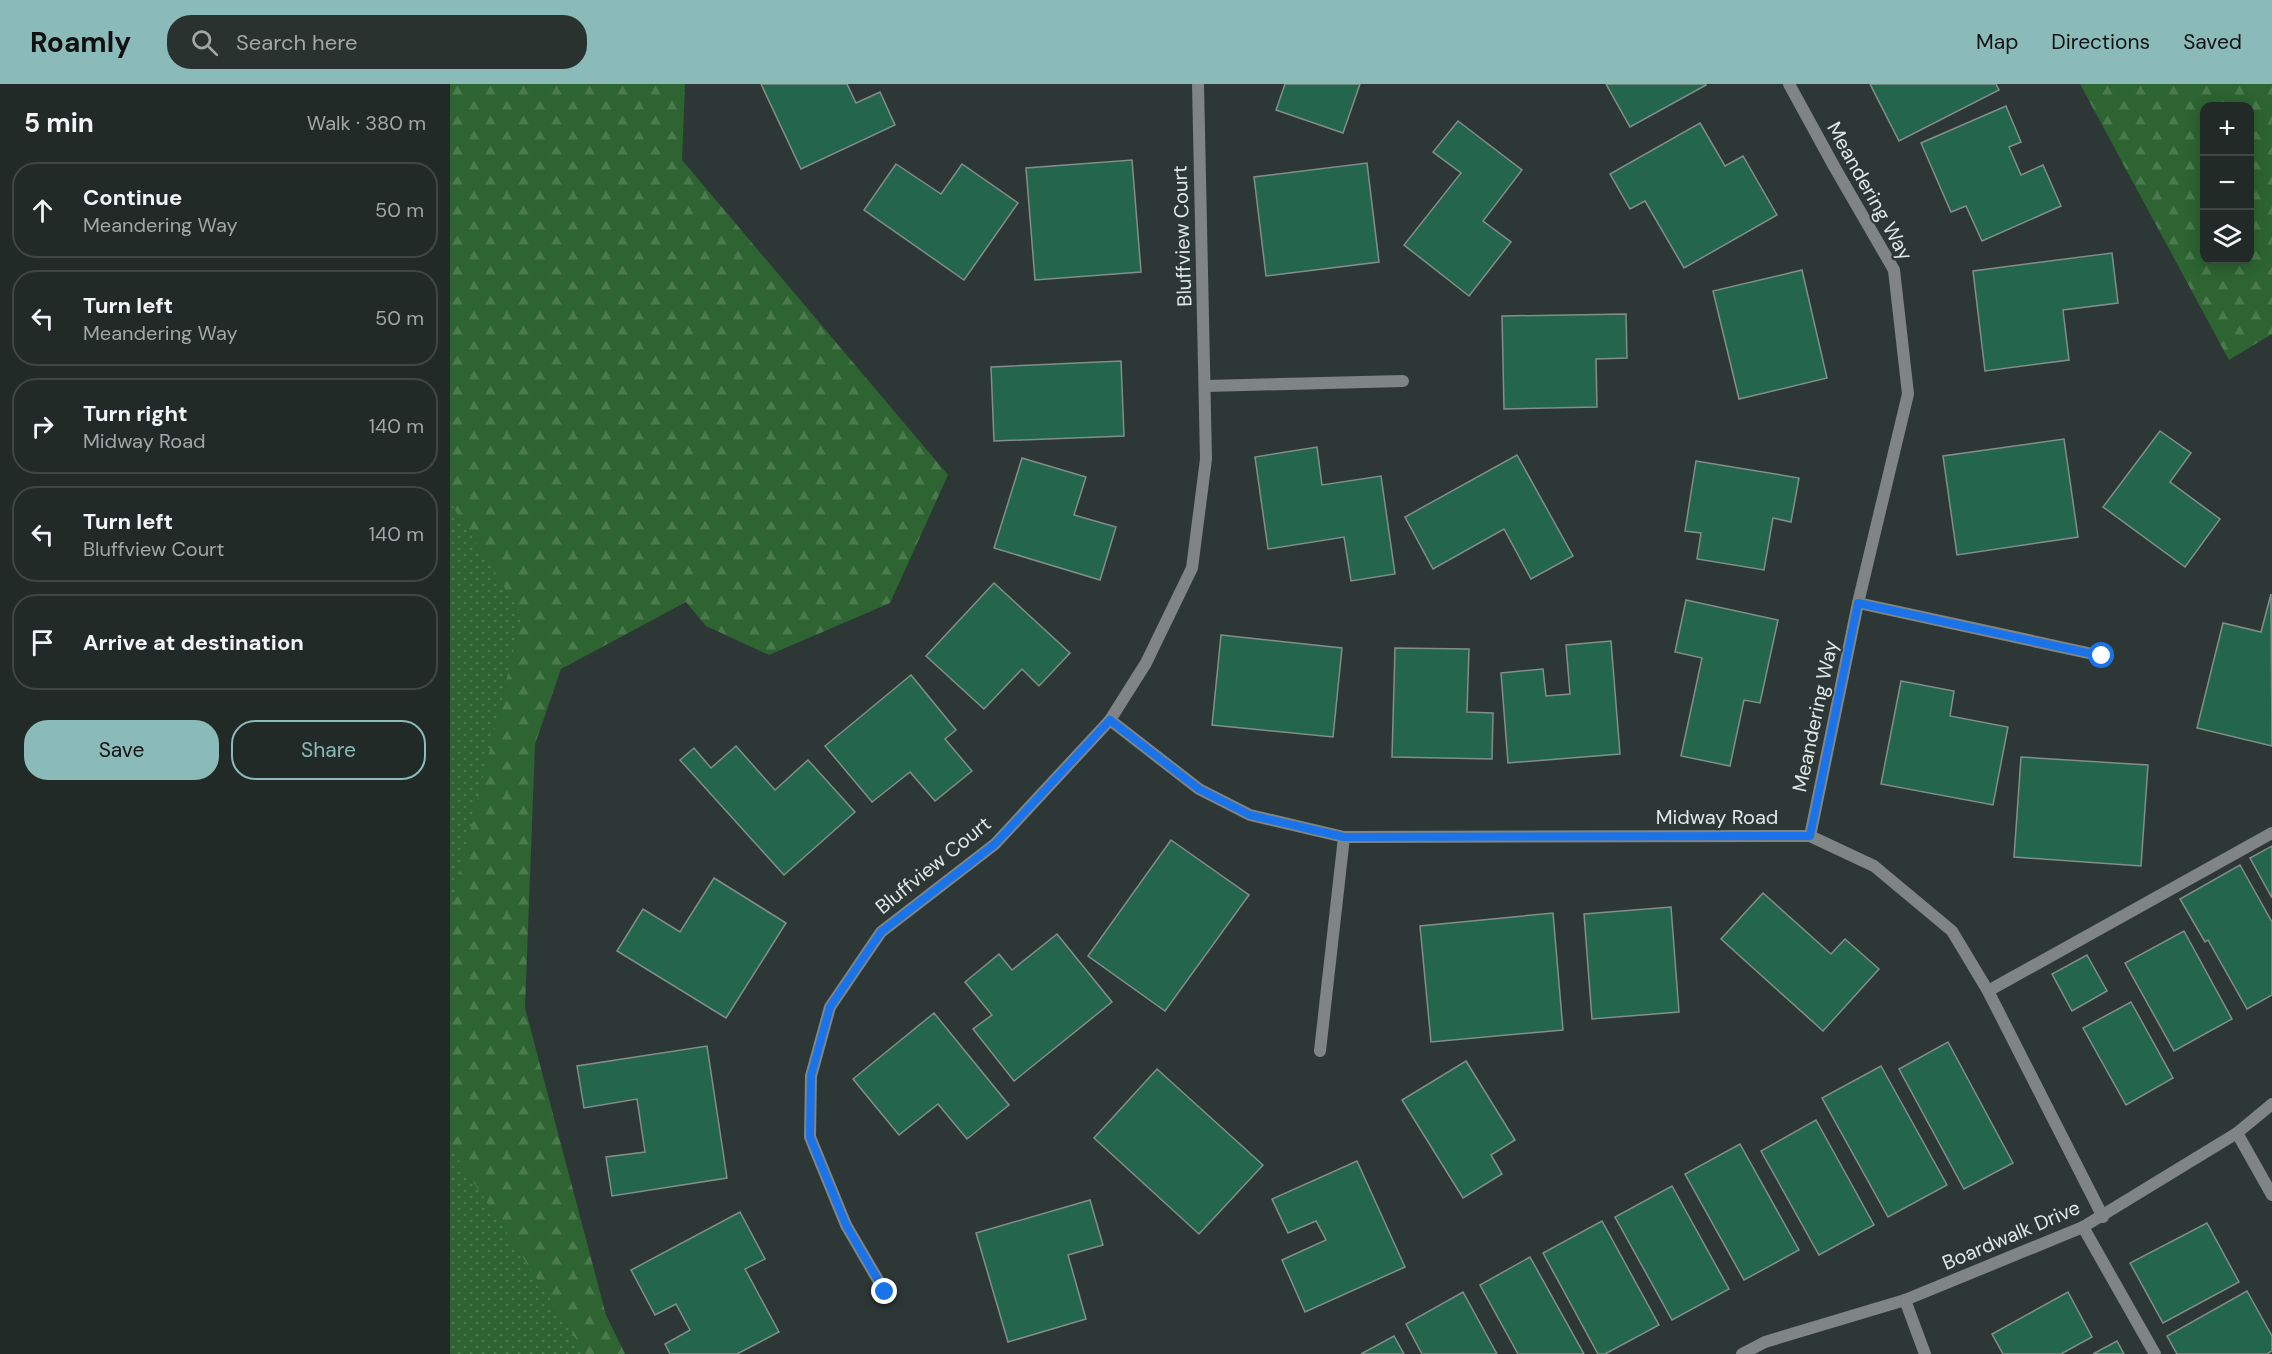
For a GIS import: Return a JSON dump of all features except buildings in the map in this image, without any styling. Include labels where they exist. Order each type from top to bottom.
[{"type":"street","name":"Bluffview Court","points":[[885,1292],[846,1225],[810,1137],[811,1076],[830,1007],[881,932],[995,844],[1110,720],[1146,663],[1192,568],[1206,459],[1206,386],[1196,84]]},
{"type":"street","name":"Meandering Way","points":[[1789,84],[1894,270],[1908,394],[1858,603],[1810,836]]},
{"type":"street","points":[[1206,386],[1403,381]]},
{"type":"street","points":[[1858,603],[2102,656]]},
{"type":"street","name":"Midway Road","points":[[1110,720],[1199,789],[1250,815],[1344,837],[1810,836],[1874,866],[1952,931],[1988,991],[2103,1217]]},
{"type":"street","points":[[1988,991],[2272,833]]},
{"type":"street","points":[[1320,1051],[1344,837]]},
{"type":"street","name":"Boardwalk Drive","points":[[1742,1354],[1765,1341],[1905,1300],[2083,1227],[2103,1217],[2237,1133],[2272,1104]]},
{"type":"street","points":[[2237,1133],[2272,1195]]},
{"type":"street","points":[[2083,1227],[2155,1354]]},
{"type":"street","points":[[1905,1300],[1925,1354]]},
{"type":"green space","points":[[450,84],[685,84],[682,160],[948,475],[890,603],[769,655],[706,626],[686,602],[561,669],[535,744],[525,1008],[606,1315],[625,1354],[450,1354]]},
{"type":"green space","points":[[2080,84],[2272,84],[2272,334],[2229,360]]},
{"type":"green space","points":[[450,502],[522,615],[450,915]]},
{"type":"green space","points":[[450,1146],[586,1354],[450,1354]]},
{"type":"route","points":[[885,1292],[846,1225],[810,1137],[811,1076],[830,1007],[881,932],[995,844],[1110,720],[1199,789],[1250,815],[1344,837],[1810,836],[1858,603],[2102,656]]}]
